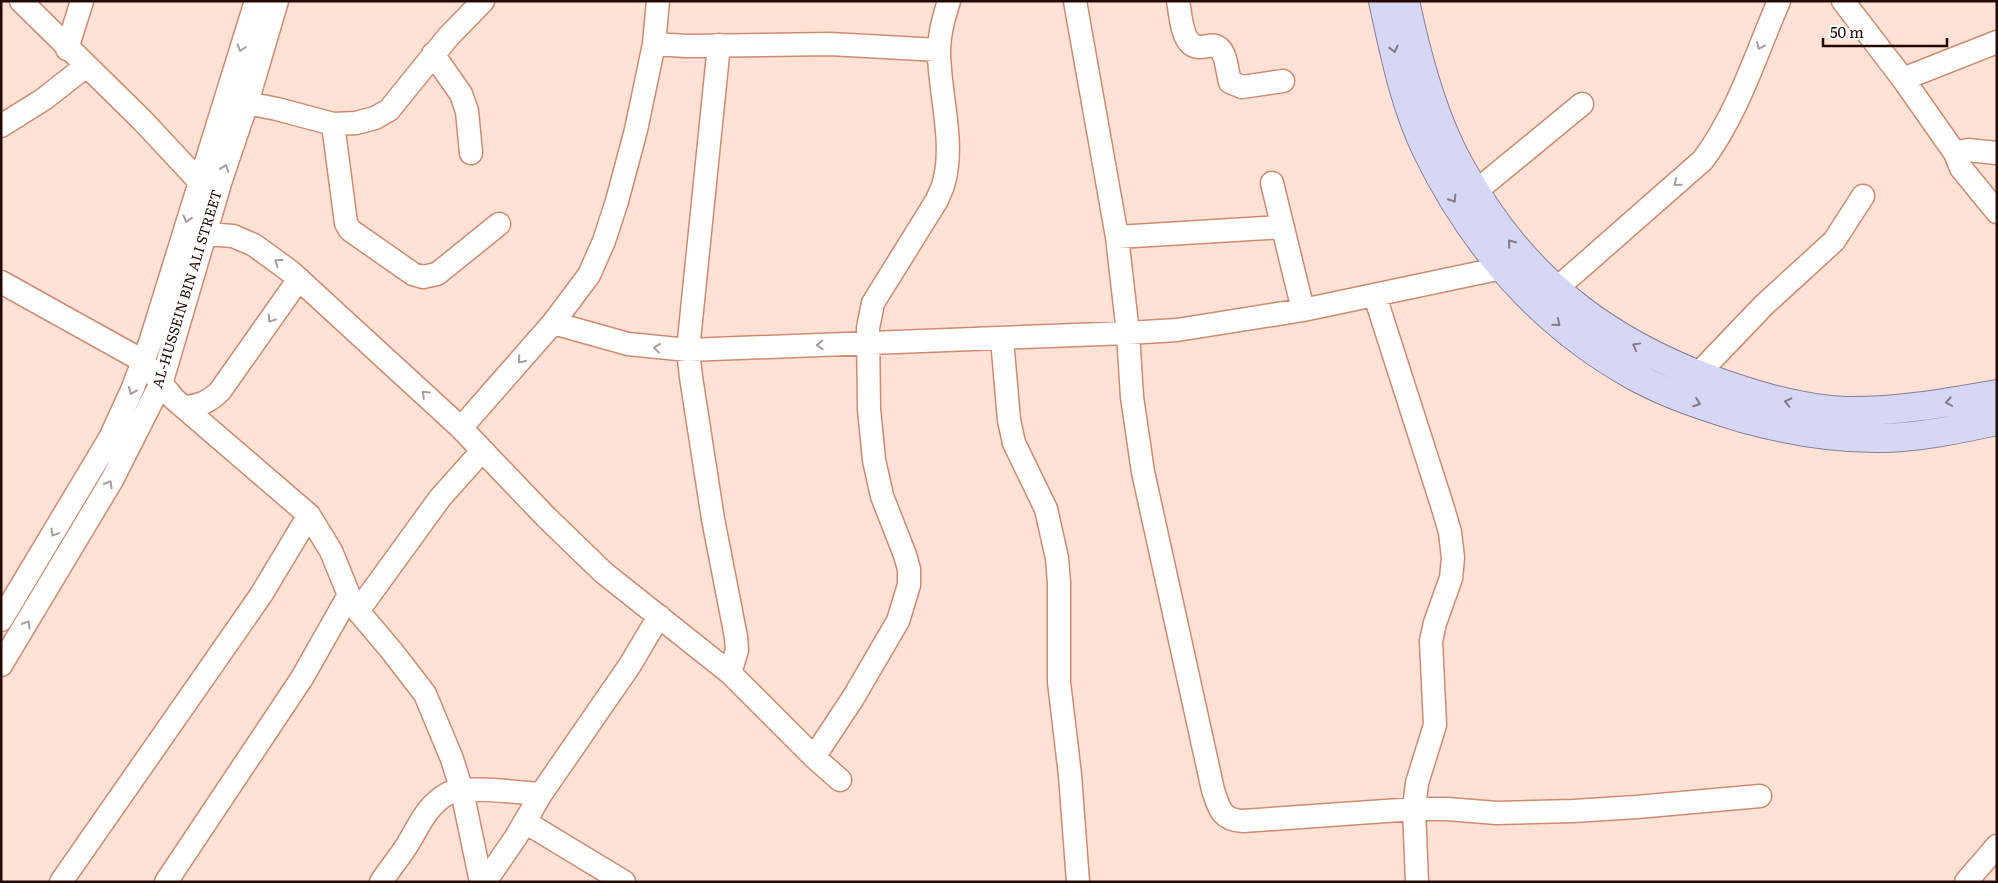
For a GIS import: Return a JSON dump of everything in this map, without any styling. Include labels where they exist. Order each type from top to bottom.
[{"type":"main road","points":[[1382,1],[1401,78],[1426,149],[1448,190],[1476,235],[1502,268],[1541,310],[1583,344],[1637,378],[1696,403],[1771,426],[1848,437],[1884,438],[1921,435],[1997,421]]},
{"type":"main road","points":[[1405,1],[1424,75],[1440,124],[1456,160],[1475,192],[1512,244],[1555,290],[1608,330],[1638,348],[1698,374],[1765,397],[1842,410],[1891,410],[1997,394]]},
{"type":"street","points":[[21,1],[142,121],[199,181]]},
{"type":"street","points":[[67,48],[82,1]]},
{"type":"street","name":"AL-HUSSEIN BIN ALI STREET","points":[[1,620],[9,589],[110,438],[123,413],[143,361],[256,1]]},
{"type":"street","name":"AL-HUSSEIN BIN ALI STREET","points":[[1,665],[112,480],[162,382],[221,180],[247,103],[277,1]]},
{"type":"street","points":[[247,103],[334,124],[356,123],[375,118],[390,110],[433,54],[483,1]]},
{"type":"street","points":[[461,428],[553,323],[589,274],[604,241],[636,130],[654,44],[658,1]]},
{"type":"street","points":[[814,757],[853,698],[898,621],[909,585],[905,555],[882,496],[874,460],[869,409],[868,344],[870,315],[873,303],[937,200],[944,182],[947,162],[947,138],[939,50],[945,13],[949,1]]},
{"type":"street","points":[[1075,1],[1117,237],[1128,333],[1132,397],[1144,472],[1206,757],[1219,808],[1225,816],[1232,820],[1243,821],[1414,809],[1448,809],[1498,813],[1574,811],[1655,806],[1760,796]]},
{"type":"street","points":[[1178,1],[1188,42],[1192,46],[1212,45],[1219,48],[1223,53],[1230,82],[1242,87],[1283,81]]},
{"type":"street","points":[[1555,290],[1703,160],[1728,120],[1779,1]]},
{"type":"street","points":[[1843,1],[1903,79],[1955,152],[1961,168],[1997,212]]},
{"type":"street","points":[[1903,79],[1997,42]]},
{"type":"street","points":[[654,44],[830,44],[939,50]]},
{"type":"street","points":[[719,45],[688,350],[710,500],[736,638],[737,650],[730,673]]},
{"type":"street","points":[[433,54],[460,94],[467,110],[471,154]]},
{"type":"street","points":[[1,126],[44,98],[86,66]]},
{"type":"street","points":[[1475,192],[1582,104]]},
{"type":"street","points":[[334,124],[346,223],[350,230],[413,274],[423,277],[437,274],[499,224]]},
{"type":"street","points":[[1955,152],[1968,150],[1997,154]]},
{"type":"street","points":[[1272,183],[1303,310]]},
{"type":"street","points":[[1698,374],[1764,305],[1834,241],[1863,196]]},
{"type":"street","points":[[1117,237],[1282,226]]},
{"type":"street","points":[[206,234],[233,236],[254,244],[299,279],[461,428],[604,573],[730,673],[814,757],[840,780]]},
{"type":"street","points":[[553,323],[628,344],[688,350],[1128,333],[1177,330],[1303,310],[1502,268]]},
{"type":"street","points":[[184,407],[204,403],[220,391],[299,279]]},
{"type":"street","points":[[1,282],[143,361],[162,382],[166,390],[184,407],[309,515],[331,552],[354,603],[425,694],[452,759],[462,791],[483,882]]},
{"type":"street","points":[[1374,296],[1442,505],[1450,532],[1453,558],[1451,578],[1434,624],[1431,641],[1435,725],[1417,783],[1414,809],[1417,882]]},
{"type":"street","points":[[1002,339],[1009,420],[1014,443],[1046,509],[1057,558],[1059,583],[1058,682],[1070,775],[1078,882]]},
{"type":"street","points":[[166,882],[354,603],[440,498],[482,451]]},
{"type":"street","points":[[61,882],[261,595],[309,515]]},
{"type":"street","points":[[483,882],[630,665],[659,616]]},
{"type":"street","points":[[381,882],[406,846],[422,818],[436,802],[450,792],[482,790],[541,794]]},
{"type":"street","points":[[525,822],[624,882]]},
{"type":"street","points":[[1966,882],[1997,846]]}]
